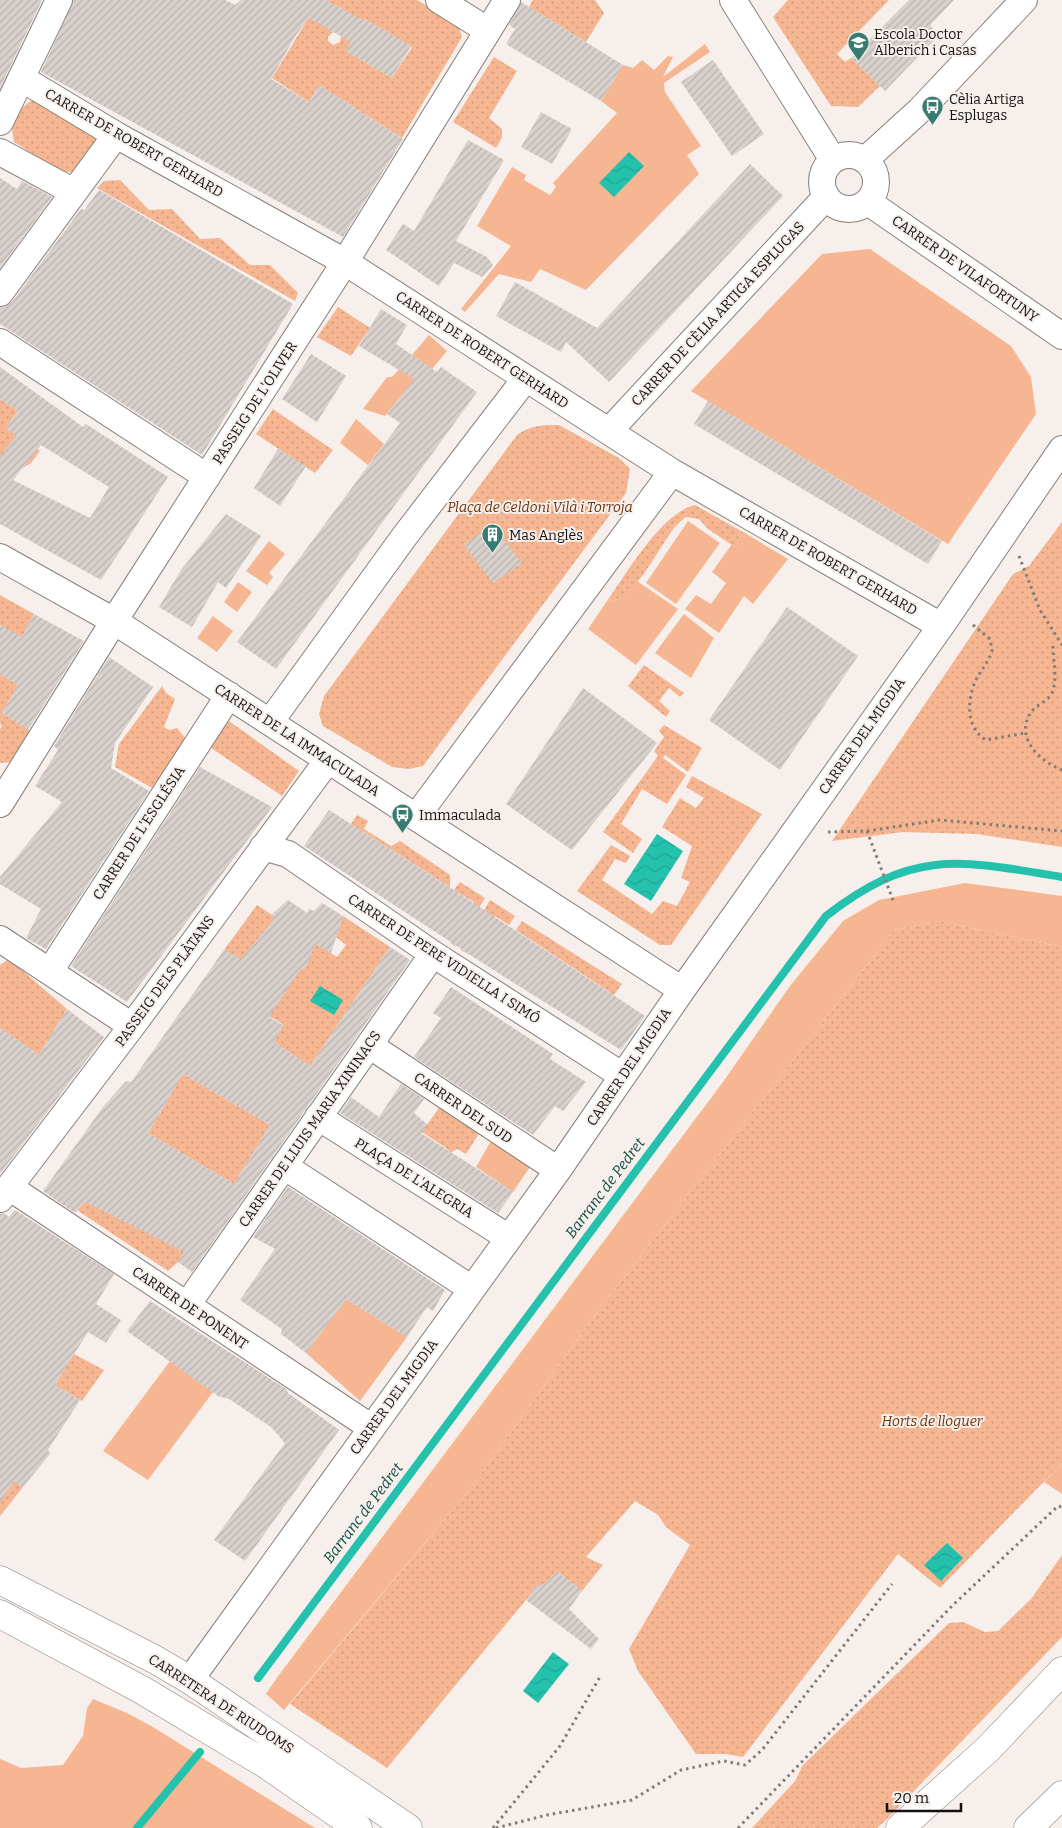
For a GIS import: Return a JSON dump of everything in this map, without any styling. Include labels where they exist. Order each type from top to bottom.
[{"type":"main road","name":"CARRETERA DE RIUDOMS","points":[[0,1580],[154,1659],[190,1680],[408,1828]]},
{"type":"main road","name":"CARRETERA DE RIUDOMS","points":[[0,1614],[151,1695],[267,1765],[358,1828]]},
{"type":"main road","points":[[900,1828],[988,1749],[1062,1670]]},
{"type":"main road","points":[[1028,1828],[1062,1796]]},
{"type":"street","points":[[0,122],[59,0]]},
{"type":"street","points":[[439,0],[487,30]]},
{"type":"street","name":"PASSEIG DE L'OLIVER","points":[[0,804],[7,776],[114,621],[345,262],[506,0]]},
{"type":"street","points":[[733,0],[833,160]]},
{"type":"street","points":[[865,160],[920,110],[1024,0]]},
{"type":"street","name":"CARRER DE ROBERT GERHARD","points":[[21,78],[116,135],[345,262],[672,472],[941,626]]},
{"type":"street","points":[[0,293],[116,135]]},
{"type":"street","points":[[0,152],[74,192]]},
{"type":"street","points":[[845,155],[856,155],[865,160],[872,166],[877,184],[874,194],[868,202],[857,208],[846,210],[836,206],[826,197],[822,177],[825,169],[833,160],[845,155]]},
{"type":"street","name":"CARRER DE CÈLIA ARTIGA ESPLUGAS","points":[[609,431],[826,197]]},
{"type":"street","name":"CARRER DE VILAFORTUNY","points":[[868,202],[1062,336]]},
{"type":"street","points":[[0,342],[206,477]]},
{"type":"street","points":[[270,722],[404,537],[526,378]]},
{"type":"street","name":"CARRER DEL MIGDIA","points":[[190,1680],[558,1170],[682,990],[941,626],[1062,449]]},
{"type":"street","points":[[416,817],[672,472]]},
{"type":"street","name":"CARRER DE LA IMMACULADA","points":[[0,557],[114,621],[682,990]]},
{"type":"street","name":"CARRER DE L'ESGLÉSIA","points":[[50,972],[229,696]]},
{"type":"street","name":"PASSEIG DELS PLÀTANS","points":[[4,1193],[132,1026],[328,760]]},
{"type":"street","name":"CARRER DE PERE VIDIELLA I SIMÓ","points":[[264,847],[288,854],[433,954],[623,1076]]},
{"type":"street","points":[[0,939],[132,1026]]},
{"type":"street","name":"CARRER DE LLUIS MARIA XININACS","points":[[187,1305],[433,954]]},
{"type":"street","name":"CARRER DEL SUD","points":[[369,1045],[558,1170]]},
{"type":"street","name":"PLAÇA DE L'ALEGRIA","points":[[318,1117],[509,1238]]},
{"type":"street","points":[[284,1166],[472,1289]]},
{"type":"street","name":"CARRER DE PONENT","points":[[4,1193],[187,1305],[372,1428]]},
{"type":"path","points":[[1019,555],[1040,610],[1062,645]]},
{"type":"path","points":[[972,624],[992,643],[990,659],[976,680],[971,693],[970,713],[976,731],[986,740],[1024,733]]},
{"type":"path","points":[[1053,646],[1056,676],[1052,691],[1048,699],[1032,712],[1024,733],[1027,742],[1037,754],[1062,770]]},
{"type":"path","points":[[828,832],[867,831],[940,820],[1062,831]]},
{"type":"path","points":[[867,831],[894,903]]},
{"type":"path","points":[[738,1828],[953,1605],[1060,1507],[1062,1502]]},
{"type":"path","points":[[494,1828],[548,1814],[632,1800],[681,1770],[724,1761],[745,1765],[762,1750],[892,1584]]},
{"type":"path","points":[[494,1828],[560,1746],[601,1675]]},
{"type":"green space","points":[[300,0],[333,32],[328,37],[328,41],[333,45],[340,42],[341,36],[352,15],[326,0],[417,0],[458,24],[462,37],[402,138],[319,85],[309,102],[272,78],[306,22]],"holes":[[[365,19],[412,47],[392,78],[346,51]]]},
{"type":"green space","points":[[533,0],[595,0],[604,13],[586,42],[529,7]]},
{"type":"green space","points":[[788,0],[889,0],[837,54],[845,62],[851,58],[880,86],[858,107],[831,106],[773,17]]},
{"type":"green space","points":[[705,44],[710,52],[664,83],[665,92],[701,146],[687,155],[699,174],[586,290],[540,269],[531,282],[499,274],[465,312],[461,309],[511,246],[477,226],[512,167],[526,175],[524,180],[550,195],[556,187],[553,183],[617,113],[601,101],[623,65],[633,68],[642,60],[654,70],[668,56],[673,57],[663,77]]},
{"type":"green space","points":[[494,57],[517,71],[489,118],[502,129],[502,138],[496,148],[453,122]]},
{"type":"green space","points":[[31,101],[45,101],[99,132],[99,143],[73,172],[61,172],[14,142],[12,128],[14,118]]},
{"type":"green space","points":[[120,180],[149,210],[172,209],[200,239],[220,238],[250,265],[270,265],[298,293],[295,301],[97,188],[104,181]]},
{"type":"green space","points":[[870,249],[1011,346],[1031,377],[1036,414],[948,544],[691,391],[822,254]]},
{"type":"green space","points":[[338,307],[370,328],[351,356],[317,337]]},
{"type":"green space","points":[[429,335],[447,351],[432,369],[412,355]]},
{"type":"green space","points":[[404,364],[420,377],[405,397],[401,396],[385,416],[363,409],[387,377],[392,377]]},
{"type":"green space","points":[[0,399],[18,411],[6,428],[40,451],[31,463],[21,469],[0,456]]},
{"type":"green space","points":[[273,409],[333,450],[315,473],[256,434]]},
{"type":"green space","points":[[356,419],[384,444],[368,465],[340,443]]},
{"type":"green space","name":"Plaça de Celdoni Vilà i Torroja","points":[[559,425],[619,458],[630,469],[626,493],[423,766],[409,769],[392,767],[323,726],[319,714],[324,696],[517,435],[532,427]]},
{"type":"green space","points":[[695,505],[743,532],[735,547],[708,529],[699,519],[686,517],[673,529],[635,585],[616,600],[607,601],[657,532],[682,510]]},
{"type":"green space","points":[[688,521],[720,543],[676,604],[646,583]]},
{"type":"green space","points":[[1062,522],[1062,847],[976,834],[903,832],[832,841],[1013,574],[1029,566]]},
{"type":"green space","points":[[743,532],[788,559],[753,604],[744,596],[719,633],[685,609],[696,595],[711,604],[726,583],[712,572],[732,544],[735,547]]},
{"type":"green space","points":[[269,541],[285,554],[269,573],[273,577],[267,585],[246,571]]},
{"type":"green space","points":[[637,581],[678,609],[636,665],[588,629],[607,601],[620,598]]},
{"type":"green space","points":[[238,582],[252,592],[237,612],[224,602]]},
{"type":"green space","points":[[0,595],[34,614],[20,641],[0,625]]},
{"type":"green space","points":[[684,614],[714,638],[691,678],[655,653]]},
{"type":"green space","points":[[213,616],[233,631],[217,652],[197,638]]},
{"type":"green space","points":[[644,665],[684,693],[680,697],[669,688],[659,701],[670,711],[666,717],[628,686]]},
{"type":"green space","points":[[0,674],[18,685],[2,713],[32,732],[10,762],[0,763],[0,729],[2,726],[0,723]]},
{"type":"green space","points":[[162,686],[166,693],[175,699],[164,727],[169,730],[177,728],[186,739],[152,788],[115,767],[119,744]]},
{"type":"green space","points":[[226,719],[299,771],[282,796],[208,746]]},
{"type":"green space","points":[[664,725],[702,748],[688,772],[665,755],[663,758],[686,775],[667,804],[642,789],[621,824],[642,839],[633,853],[603,832],[658,756],[654,751],[664,737],[659,731]]},
{"type":"green space","points":[[692,776],[762,814],[671,945],[660,945],[577,891],[611,845],[630,856],[626,863],[615,859],[602,880],[652,914],[663,901],[677,906],[690,882],[681,878],[692,846],[662,827],[680,798],[696,808],[704,798],[686,787]]},
{"type":"green space","points":[[357,815],[368,821],[364,829],[391,846],[400,841],[450,875],[450,887],[351,824]]},
{"type":"green space","points":[[460,882],[485,898],[455,946],[450,942],[474,902],[454,890]]},
{"type":"green space","points":[[965,883],[1062,896],[1062,947],[939,921],[894,930],[598,1311],[466,1494],[284,1710],[266,1694],[276,1679],[723,1082],[790,986],[843,921],[879,900]]},
{"type":"green space","points":[[490,900],[515,916],[509,925],[495,916],[470,955],[461,950]]},
{"type":"green space","points":[[257,905],[337,957],[346,945],[336,937],[343,916],[390,947],[310,1066],[274,1042],[283,1024],[243,1002],[261,970],[224,950]]},
{"type":"green space","points":[[522,921],[622,984],[614,995],[516,930]]},
{"type":"green space","name":"Horts de lloguer","points":[[939,921],[1062,947],[1062,1463],[940,1588],[898,1554],[743,1757],[725,1754],[696,1754],[638,1671],[629,1649],[690,1545],[666,1527],[658,1515],[635,1501],[586,1557],[603,1565],[582,1591],[557,1571],[526,1600],[387,1768],[290,1704],[466,1494],[598,1311],[894,930]]},
{"type":"green space","points":[[9,959],[67,1009],[39,1055],[4,1031],[0,1036],[0,965]]},
{"type":"green space","points":[[178,1071],[270,1125],[234,1184],[148,1133],[166,1103]]},
{"type":"green space","points":[[441,1105],[480,1132],[466,1154],[457,1149],[448,1154],[449,1150],[422,1132]]},
{"type":"green space","points":[[491,1141],[530,1167],[513,1192],[476,1167]]},
{"type":"green space","points":[[103,1182],[193,1238],[178,1262],[168,1271],[77,1210]]},
{"type":"green space","points":[[346,1299],[407,1337],[360,1401],[306,1353]]},
{"type":"green space","points":[[74,1354],[104,1370],[82,1401],[55,1385]]},
{"type":"green space","points":[[170,1361],[213,1392],[148,1480],[103,1451]]},
{"type":"green space","points":[[1062,1463],[1062,1494],[1044,1482]]},
{"type":"green space","points":[[14,1481],[23,1487],[0,1516],[0,1486],[11,1484]]},
{"type":"green space","points":[[1062,1555],[1062,1637],[877,1828],[752,1828],[796,1780],[802,1766],[949,1623],[963,1622],[985,1632],[998,1631],[1031,1599]]},
{"type":"green space","points":[[93,1699],[127,1713],[153,1727],[315,1828],[0,1828],[0,1759],[21,1768],[63,1765],[83,1736],[87,1708]]},
{"type":"water","points":[[629,152],[644,166],[614,197],[599,183]]},
{"type":"water","points":[[657,834],[683,851],[651,901],[624,884]]},
{"type":"water","points":[[320,986],[343,1000],[334,1015],[310,1001]]},
{"type":"water","points":[[947,1543],[963,1558],[941,1581],[924,1565]]},
{"type":"water","points":[[553,1652],[569,1664],[538,1703],[523,1691]]},
{"type":"building","points":[[0,0],[42,0],[0,88]]},
{"type":"building","points":[[74,0],[225,0],[235,5],[241,0],[326,0],[364,21],[365,19],[411,46],[392,78],[346,51],[351,42],[309,18],[296,35],[271,79],[309,102],[319,85],[403,139],[343,237],[41,72]]},
{"type":"building","points":[[909,0],[954,0],[930,25],[938,36],[885,91],[851,58]]},
{"type":"building","points":[[521,2],[623,65],[601,101],[506,44],[515,29],[509,25]]},
{"type":"building","points":[[713,60],[764,134],[732,156],[681,82]]},
{"type":"building","points":[[541,112],[572,129],[552,164],[521,147]]},
{"type":"building","points":[[468,140],[504,160],[456,241],[487,257],[493,265],[482,277],[454,263],[439,286],[386,250],[403,224],[414,231]]},
{"type":"building","points":[[750,164],[783,196],[609,382],[566,342],[561,352],[496,316],[515,282],[597,328]]},
{"type":"building","points":[[0,178],[17,189],[22,181],[52,197],[0,268]]},
{"type":"building","points":[[99,190],[293,304],[202,455],[0,324],[0,308],[12,302],[81,209],[84,210]]},
{"type":"building","points":[[381,309],[407,325],[396,344],[437,372],[441,367],[477,392],[276,669],[237,642],[400,423],[387,414],[414,379],[359,346]]},
{"type":"building","points":[[311,354],[346,376],[317,422],[282,399]]},
{"type":"building","points":[[0,367],[83,427],[86,424],[168,477],[101,580],[0,524],[0,456],[16,436],[6,428],[18,411],[0,399]],"holes":[[[41,445],[109,487],[90,518],[13,480]]]},
{"type":"building","points":[[708,401],[942,541],[928,564],[694,424]]},
{"type":"building","points":[[278,449],[306,466],[280,506],[254,488]]},
{"type":"building","points":[[226,514],[261,536],[226,588],[218,582],[192,627],[159,607],[181,570]]},
{"type":"building","name":"Mas Anglès","points":[[491,524],[522,563],[493,583],[464,545]]},
{"type":"building","points":[[787,607],[858,656],[780,770],[709,720]]},
{"type":"building","points":[[34,614],[84,641],[28,730],[2,713],[18,685],[0,674],[0,625],[22,637]]},
{"type":"building","points":[[109,657],[153,687],[115,743],[111,768],[149,791],[46,949],[26,938],[41,909],[0,884],[0,877],[62,802],[35,786],[58,750],[54,746]]},
{"type":"building","points":[[583,688],[657,743],[572,850],[506,804]]},
{"type":"building","points":[[200,767],[272,807],[127,1002],[71,966]]},
{"type":"building","points":[[329,810],[645,1016],[621,1050],[495,971],[304,846]]},
{"type":"building","points":[[288,900],[307,913],[309,909],[314,911],[322,903],[343,916],[331,953],[315,944],[306,968],[300,970],[269,1017],[283,1025],[274,1042],[310,1066],[390,947],[410,960],[192,1272],[178,1262],[184,1252],[85,1202],[75,1213],[43,1191],[103,1107],[126,1081],[131,1082],[224,950],[241,959],[275,918],[271,915]],"holes":[[[183,1074],[270,1125],[234,1184],[148,1133]]]},
{"type":"building","points":[[451,987],[553,1054],[550,1059],[586,1082],[563,1111],[555,1106],[533,1135],[414,1057],[441,1018],[433,1013]]},
{"type":"building","points":[[67,1009],[104,1037],[0,1174],[0,1028],[39,1055]]},
{"type":"building","points":[[401,1084],[424,1099],[414,1113],[428,1125],[421,1133],[513,1192],[498,1213],[340,1113],[351,1097],[379,1117]]},
{"type":"building","points":[[288,1187],[445,1290],[433,1311],[427,1307],[407,1337],[346,1299],[306,1353],[281,1334],[282,1329],[240,1300],[275,1249],[253,1237]]},
{"type":"building","points":[[15,1210],[114,1274],[96,1304],[121,1320],[106,1343],[88,1332],[55,1385],[80,1400],[48,1450],[50,1454],[23,1487],[14,1481],[0,1502],[0,1214],[4,1213],[9,1217]]},
{"type":"building","points":[[150,1301],[286,1389],[288,1393],[339,1430],[245,1561],[214,1540],[285,1443],[271,1427],[229,1399],[218,1396],[127,1331]]},
{"type":"building","points":[[557,1571],[582,1591],[569,1609],[599,1639],[591,1649],[526,1600],[536,1586],[545,1584]]},
{"type":"waterway","name":"Barranc de Pedret","points":[[258,1678],[826,916],[857,894],[885,879],[912,869],[938,865],[965,864],[994,866],[1062,877]]},
{"type":"waterway","name":"Barranc de Pedret","points":[[137,1828],[200,1752]]},
{"type":"place","name":"Escola Doctor Alberich i Casas","points":[[858,61]]},
{"type":"place","name":"Cèlia Artiga Esplugas","points":[[933,126]]},
{"type":"place","name":"Mas Anglès","points":[[493,554]]},
{"type":"place","name":"Immaculada","points":[[403,834]]}]
